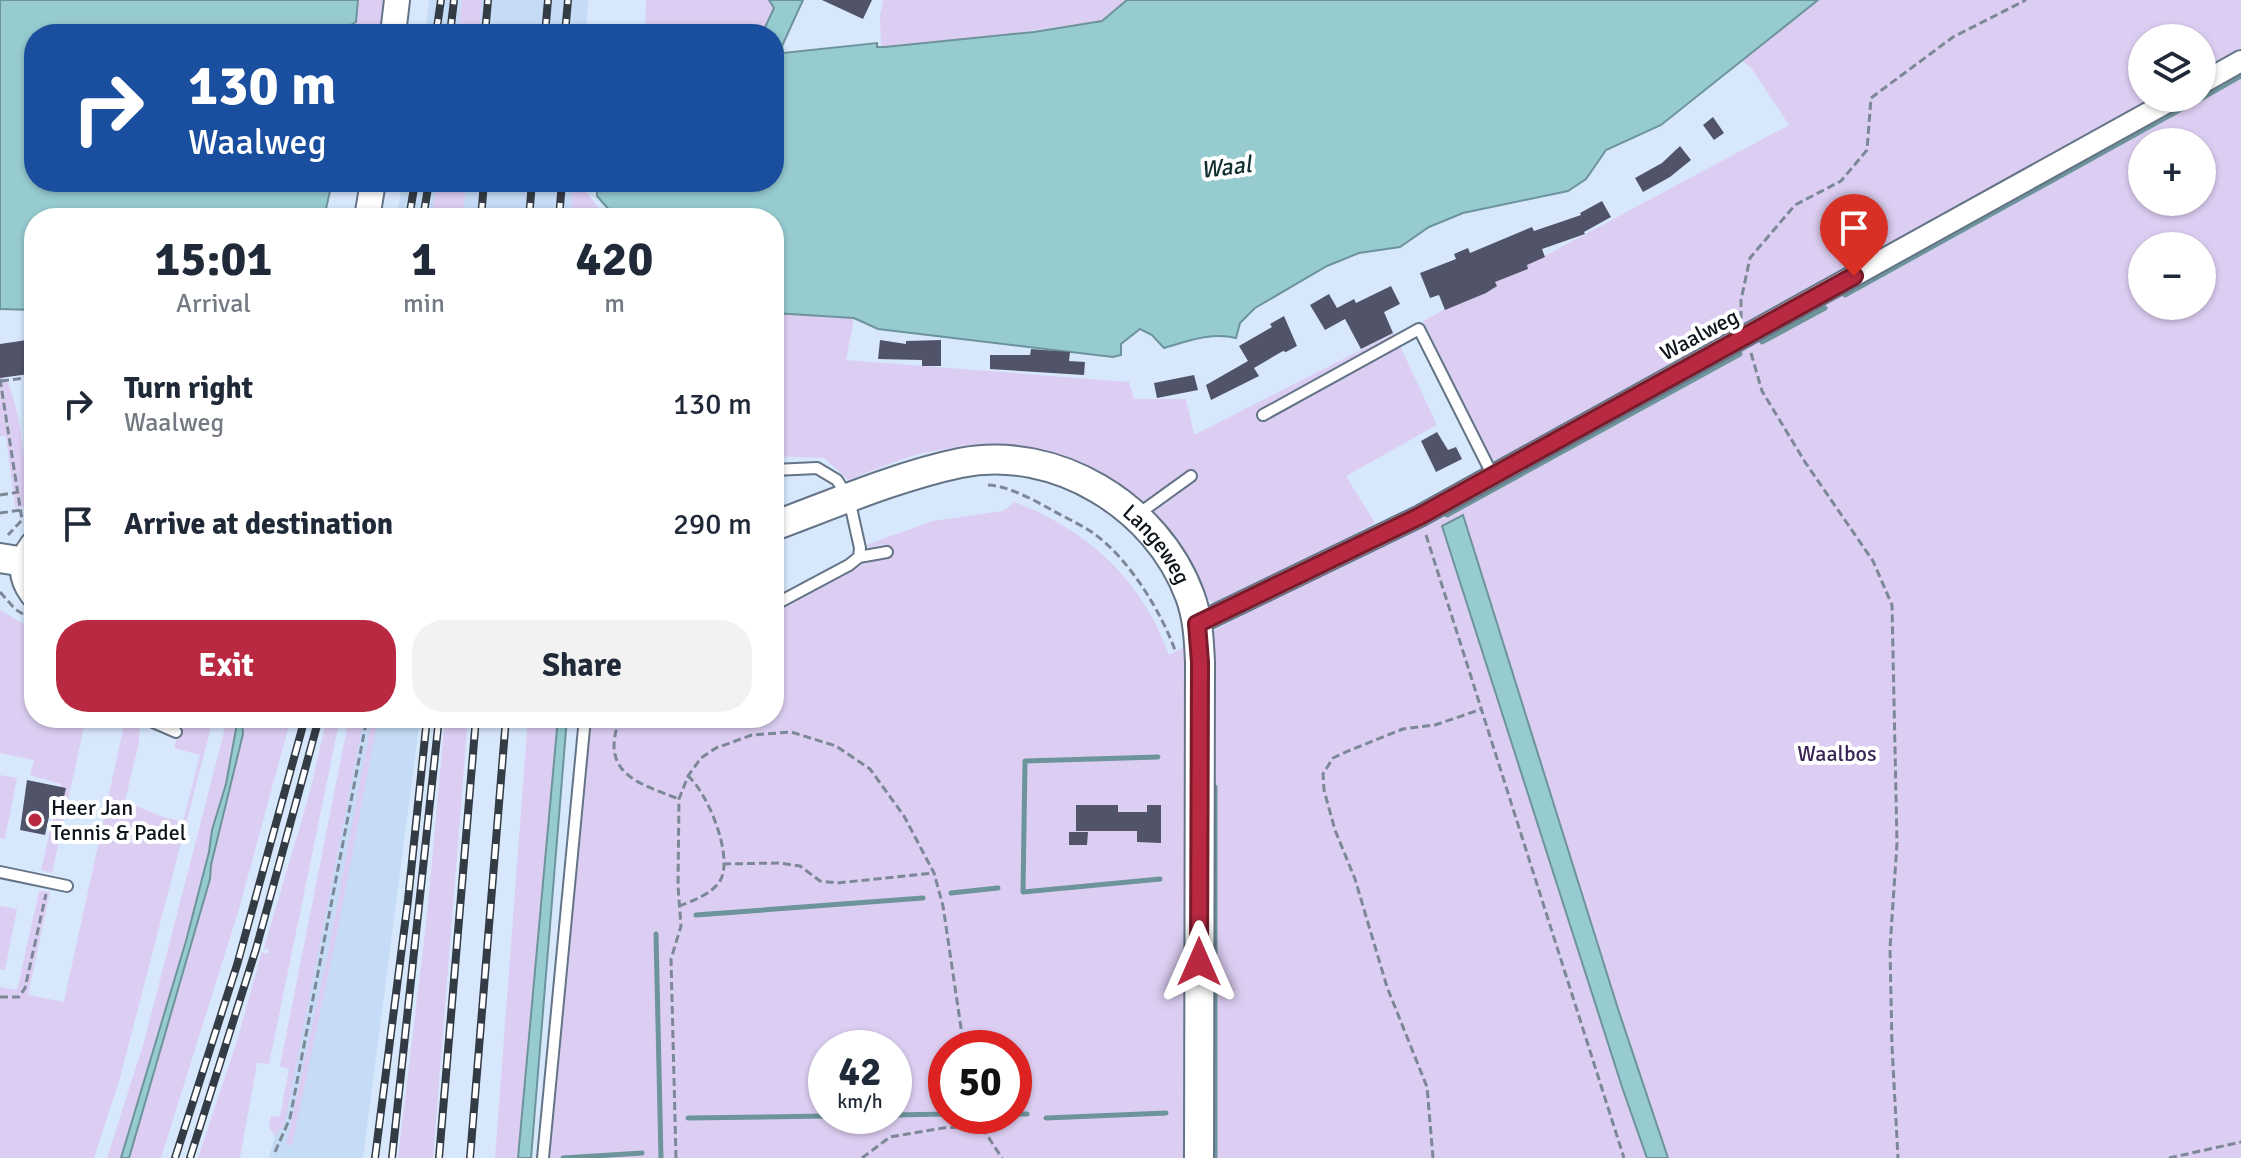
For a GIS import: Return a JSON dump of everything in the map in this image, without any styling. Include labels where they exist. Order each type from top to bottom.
[{"type":"main road","name":"Langeweg","points":[[784,522],[960,463],[1002,460],[1055,468],[1111,496],[1158,541],[1176,567],[1189,594],[1197,624],[1190,662],[1199,1158]]},
{"type":"street","points":[[394,24],[397,0]]},
{"type":"street","points":[[2216,75],[2241,61]]},
{"type":"street","name":"Waalweg","points":[[1197,624],[1420,516],[2150,112]]},
{"type":"lane","points":[[1263,415],[1419,329],[1493,476]]},
{"type":"lane","points":[[784,470],[817,468],[837,480],[849,499],[860,548],[859,557]]},
{"type":"lane","points":[[1135,516],[1191,476]]},
{"type":"lane","points":[[784,600],[859,557],[887,552]]},
{"type":"lane","points":[[167,728],[176,732]]},
{"type":"lane","points":[[543,1158],[584,728]]},
{"type":"lane","points":[[0,872],[67,886]]},
{"type":"path","points":[[1898,1158],[1890,948],[1897,843],[1892,605],[1873,561],[1805,462],[1762,391],[1741,319],[1750,258],[1795,205],[1841,181],[1867,150],[1871,98],[1953,37],[2026,0]]},
{"type":"path","points":[[0,513],[21,510],[1,380],[24,378]]},
{"type":"path","name":"Langeweg","points":[[984,484],[995,485],[1038,502],[1094,533],[1118,555],[1139,582],[1170,636],[1190,662]]},
{"type":"path","points":[[0,495],[19,492]]},
{"type":"path","points":[[1420,516],[1624,1158]]},
{"type":"path","points":[[1433,1158],[1427,1087],[1387,987],[1355,879],[1335,830],[1323,774],[1333,758],[1348,751],[1403,729],[1435,725],[1482,709]]},
{"type":"path","points":[[275,1152],[290,1118],[365,728]]},
{"type":"path","points":[[617,728],[613,745],[617,763],[625,775],[641,785],[679,799]]},
{"type":"path","points":[[676,1158],[671,959],[681,926],[679,799],[688,776],[701,758],[716,748],[752,735],[791,732],[836,746],[870,769],[904,816],[934,873],[943,906],[961,1030]]},
{"type":"path","points":[[679,906],[711,890],[721,879],[723,864],[719,833],[706,800],[699,786],[688,776]]},
{"type":"path","points":[[723,864],[779,863],[800,866],[820,881],[837,883],[934,873]]},
{"type":"path","points":[[0,997],[19,997],[25,988],[49,882]]},
{"type":"path","points":[[862,1158],[890,1137],[928,1131]]},
{"type":"path","points":[[986,1134],[1002,1158]]},
{"type":"path","points":[[2169,1158],[2241,1142]]},
{"type":"shaded area","points":[[429,0],[588,0],[587,24],[426,24]]},
{"type":"shaded area","points":[[401,192],[573,192],[571,208],[398,208]]},
{"type":"shaded area","points":[[355,728],[419,728],[363,1158],[269,1158],[280,1118]]},
{"type":"green space","points":[[358,0],[393,0],[389,24],[353,24],[356,22]]},
{"type":"green space","points":[[462,0],[482,0],[480,24],[459,24]]},
{"type":"green space","points":[[646,0],[769,0],[774,7],[766,24],[645,24]]},
{"type":"green space","points":[[883,0],[1127,0],[1102,21],[964,40],[881,47]]},
{"type":"green space","points":[[1818,0],[2241,0],[2241,48],[2216,62],[2216,24],[2128,24],[2128,111],[1499,459],[1490,460],[1423,321],[1789,125],[1752,69],[1742,60]]},
{"type":"green space","name":"Waalbos","points":[[2241,72],[2241,1158],[547,1158],[589,728],[784,728],[784,604],[888,553],[884,544],[870,548],[866,545],[933,521],[1003,511],[1015,502],[1066,528],[1110,561],[1144,604],[1169,655],[2128,133],[2128,216],[2216,216],[2216,128],[2138,128],[2167,112],[2216,112],[2216,85]]},
{"type":"green space","points":[[435,192],[465,192],[464,208],[433,208]]},
{"type":"green space","points":[[573,192],[586,192],[598,208],[571,208]]},
{"type":"green space","points":[[784,314],[854,318],[846,360],[1129,382],[1134,399],[1186,399],[1194,435],[1394,333],[1437,425],[1346,476],[1375,523],[1241,595],[1214,603],[1204,596],[1165,532],[1135,500],[1109,481],[1052,455],[1020,448],[956,447],[914,456],[848,480],[824,458],[784,456]]},
{"type":"green space","points":[[0,371],[18,415],[24,455],[24,507],[15,508],[6,436],[0,436]]},
{"type":"green space","points":[[0,610],[24,624],[24,728],[84,728],[52,873],[41,870],[61,784],[30,775],[34,760],[0,753]]},
{"type":"green space","points":[[123,728],[140,728],[125,801],[183,822],[200,755],[174,748],[179,728],[210,728],[120,1078],[94,1158],[0,1158],[0,987],[17,990],[39,891],[50,892],[28,995],[64,1002]]},
{"type":"green space","points":[[225,728],[288,728],[239,909],[161,1158],[107,1158],[144,1042]]},
{"type":"green space","points":[[325,728],[338,728],[269,1064],[257,1063],[240,1158],[198,1158],[236,1044],[262,952],[268,954],[269,950],[264,948],[309,795]]},
{"type":"green space","points":[[347,728],[362,728],[286,1117],[283,1127],[275,1136],[269,1127],[271,1116],[280,1117],[289,1069],[280,1066]]},
{"type":"green space","points":[[370,728],[376,728],[292,1145],[286,1145],[329,948]]},
{"type":"green space","points":[[444,728],[467,728],[433,1158],[398,1158],[427,915]]},
{"type":"green space","points":[[527,728],[557,728],[518,1158],[495,1158]]},
{"type":"green space","points":[[0,775],[17,778],[5,839],[0,838]]},
{"type":"green space","points":[[0,906],[17,909],[5,970],[0,969]]},
{"type":"water","points":[[0,0],[358,0],[356,22],[352,24],[24,24],[24,192],[330,192],[326,208],[24,208],[24,310],[0,309]]},
{"type":"water","points":[[769,0],[803,0],[784,42],[784,24],[767,24],[774,8]]},
{"type":"water","name":"Waal","points":[[1127,0],[1818,0],[1661,125],[1606,150],[1586,179],[1568,191],[1463,213],[1429,227],[1400,247],[1359,253],[1327,266],[1255,308],[1240,323],[1236,338],[1209,337],[1164,348],[1152,335],[1140,329],[1121,344],[1121,355],[1113,357],[878,329],[854,318],[784,314],[784,208],[608,208],[597,192],[784,192],[784,53],[877,43],[877,47],[885,47],[1034,32],[1102,21]]},
{"type":"water","points":[[1463,515],[1668,1158],[1647,1158],[1442,526]]},
{"type":"water","points":[[236,728],[243,728],[210,879],[129,1158],[121,1158],[186,941],[226,784]]},
{"type":"water","points":[[557,728],[566,728],[531,1158],[518,1158]]},
{"type":"building","points":[[822,0],[872,0],[863,19]]},
{"type":"building","points":[[1713,117],[1724,133],[1714,140],[1703,125]]},
{"type":"building","points":[[1680,146],[1691,160],[1670,177],[1643,192],[1635,178],[1662,163]]},
{"type":"building","points":[[1602,201],[1611,217],[1585,234],[1542,249],[1545,257],[1527,265],[1528,269],[1495,282],[1497,286],[1486,293],[1445,310],[1439,295],[1430,298],[1420,273],[1456,259],[1454,254],[1468,248],[1470,253],[1532,227],[1534,231],[1581,215]]},
{"type":"building","points":[[1391,286],[1400,304],[1384,312],[1393,333],[1361,349],[1345,319],[1325,330],[1310,305],[1329,294],[1337,308],[1354,299],[1356,303]]},
{"type":"building","points":[[1284,316],[1297,346],[1254,368],[1259,376],[1211,400],[1206,385],[1248,361],[1239,346],[1272,327],[1270,324]]},
{"type":"building","points":[[24,340],[24,375],[0,378],[0,344]]},
{"type":"building","points":[[880,340],[906,344],[906,341],[941,340],[941,366],[922,366],[922,360],[878,359]]},
{"type":"building","points":[[1031,349],[1070,352],[1069,361],[1085,362],[1084,375],[990,369],[990,355],[1030,355]]},
{"type":"building","points":[[1194,375],[1198,390],[1157,398],[1154,383]]},
{"type":"building","points":[[1437,432],[1448,450],[1456,447],[1462,459],[1436,472],[1421,441]]},
{"type":"building","points":[[27,780],[66,788],[60,814],[50,812],[45,835],[20,830]]},
{"type":"building","points":[[1076,805],[1118,805],[1118,812],[1147,812],[1147,805],[1161,805],[1161,843],[1137,842],[1137,831],[1076,831]]},
{"type":"building","points":[[1069,832],[1088,832],[1087,845],[1069,845]]},
{"type":"waterway","points":[[2216,90],[2241,76]]},
{"type":"waterway","points":[[1845,295],[2176,112]]},
{"type":"waterway","points":[[1762,342],[1825,308]]},
{"type":"waterway","points":[[1447,515],[1740,354]]},
{"type":"waterway","points":[[1158,757],[1025,761],[1023,892],[1160,879]]},
{"type":"waterway","points":[[1215,787],[1215,1158]]},
{"type":"waterway","points":[[951,893],[998,888]]},
{"type":"waterway","points":[[696,915],[923,898]]},
{"type":"waterway","points":[[656,934],[661,1158]]},
{"type":"waterway","points":[[1046,1118],[1166,1113]]},
{"type":"waterway","points":[[912,1115],[928,1114]]},
{"type":"waterway","points":[[688,1118],[808,1116]]},
{"type":"waterway","points":[[563,1158],[642,1153]]},
{"type":"railway","points":[[437,24],[441,0]]},
{"type":"railway","points":[[451,24],[454,0]]},
{"type":"railway","points":[[486,24],[488,0]]},
{"type":"railway","points":[[546,24],[548,0]]},
{"type":"railway","points":[[566,24],[568,0]]},
{"type":"railway","points":[[411,208],[413,192]]},
{"type":"railway","points":[[425,208],[427,192]]},
{"type":"railway","points":[[482,208],[483,192]]},
{"type":"railway","points":[[530,208],[531,192]]},
{"type":"railway","points":[[560,208],[561,192]]},
{"type":"railway","points":[[175,1158],[237,965],[302,728]]},
{"type":"railway","points":[[190,1158],[256,949],[316,728]]},
{"type":"railway","points":[[375,1158],[408,900],[426,728]]},
{"type":"railway","points":[[392,1158],[438,728]]},
{"type":"railway","points":[[439,1158],[475,728]]},
{"type":"railway","points":[[470,1158],[505,728]]},
{"type":"place","name":"Heer Jan Tennis & Padel","points":[[35,820]]},
{"type":"route","points":[[1199,962],[1200,662],[1197,624],[1420,516],[1854,276]]}]
